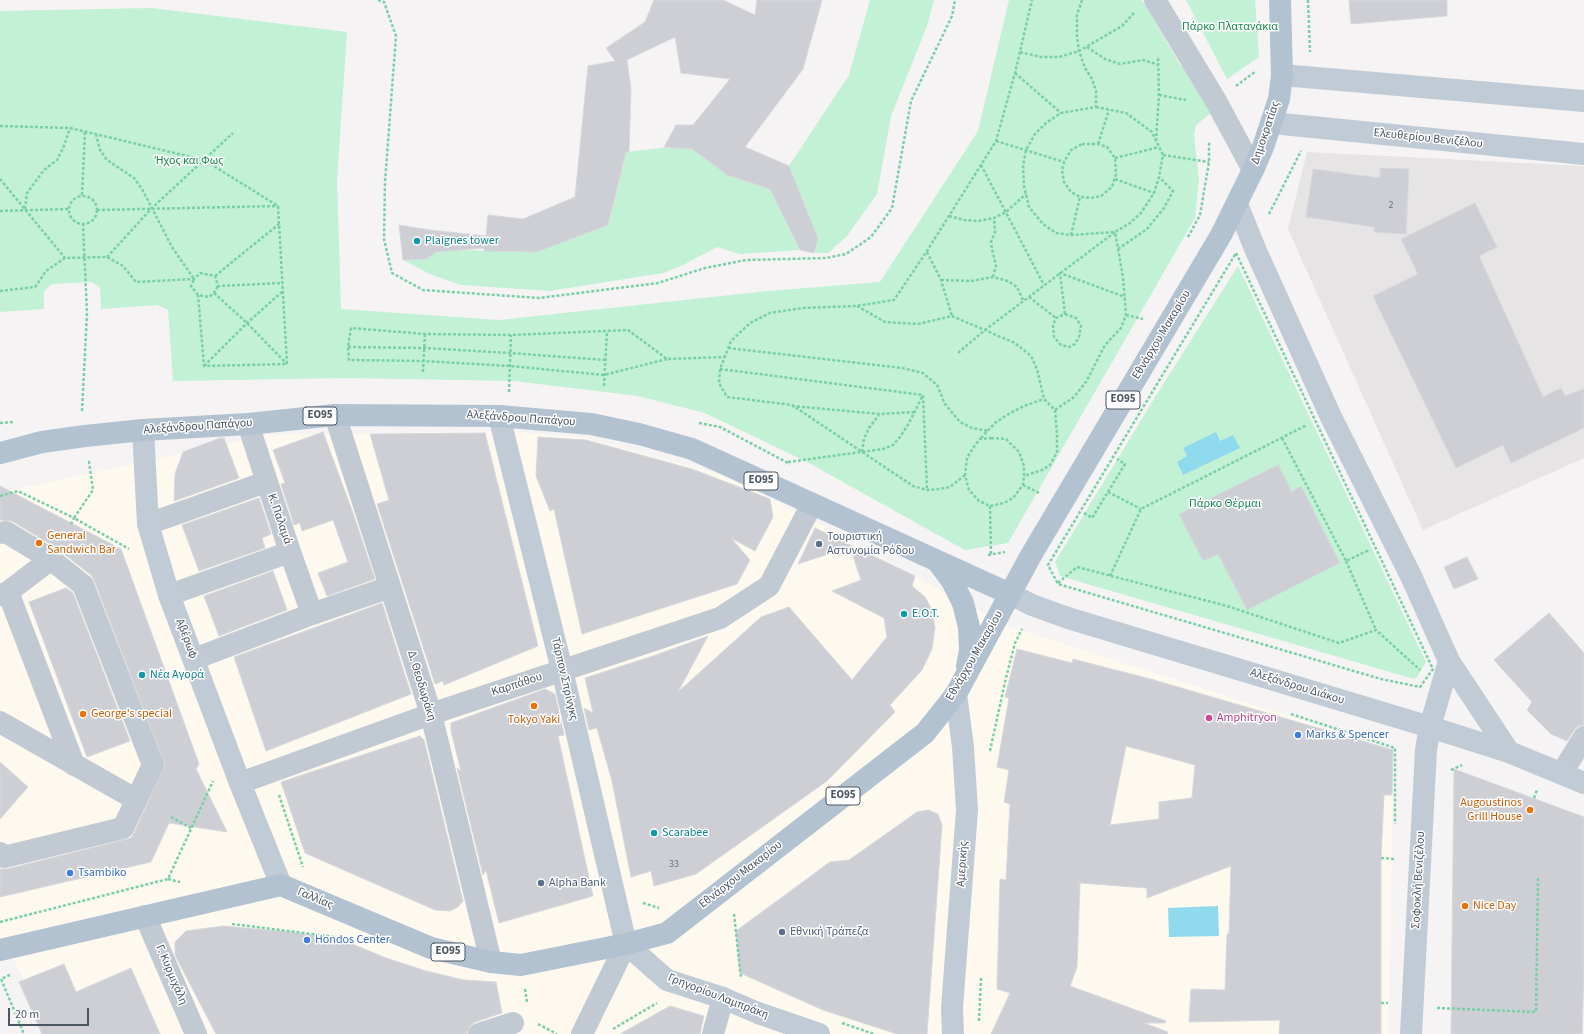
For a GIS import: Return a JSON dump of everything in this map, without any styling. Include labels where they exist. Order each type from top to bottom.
[{"type":"main road","name":"Δημοκρατίας","points":[[1253,170],[1272,123],[1279,99],[1282,75],[1280,0]]},
{"type":"main road","name":"Εθνάρχου Μακαρίου","points":[[626,944],[667,933],[925,732],[956,694],[1030,558],[1221,235],[1253,170]]},
{"type":"main road","name":"Αλεξάνδρου Παπάγου","points":[[0,453],[42,442],[143,430],[248,424],[335,415],[499,416],[591,424],[646,436],[692,449],[1010,594]]},
{"type":"main road","points":[[937,561],[952,581],[963,603],[967,621],[970,651],[966,675]]},
{"type":"main road","points":[[0,950],[281,885]]},
{"type":"main road","name":"Γαλλίας","points":[[281,885],[431,948],[491,962],[521,965],[626,944]]},
{"type":"street","points":[[1147,4],[1216,101],[1253,170]]},
{"type":"street","points":[[1282,75],[1584,101]]},
{"type":"street","name":"Ελευθερίου Βενιζέλου","points":[[1272,123],[1584,154]]},
{"type":"street","points":[[1237,204],[1260,260],[1331,417],[1415,584],[1427,615],[1449,661],[1509,752]]},
{"type":"street","name":"Δ. Θεοδωράκη","points":[[335,415],[431,714],[491,962]]},
{"type":"street","name":"Τάρπον Σπρίνγκς","points":[[499,416],[562,670],[626,944]]},
{"type":"street","name":"Κ. Παλαμά","points":[[248,424],[266,482],[312,614]]},
{"type":"street","name":"Αβέρωφ","points":[[143,430],[148,524],[169,595],[240,783],[281,885]]},
{"type":"street","points":[[148,524],[266,482]]},
{"type":"street","name":"Καρπάθου","points":[[240,783],[431,714],[720,618],[769,586],[812,504]]},
{"type":"street","points":[[0,533],[6,532],[83,585],[153,765],[119,822],[7,850],[0,844]]},
{"type":"street","points":[[0,541],[48,561]]},
{"type":"street","points":[[169,595],[290,552]]},
{"type":"street","points":[[48,561],[4,593],[74,765]]},
{"type":"street","points":[[194,659],[312,614],[390,587]]},
{"type":"street","name":"Αλεξάνδρου Διάκου","points":[[1010,594],[1032,605],[1068,618],[1509,752],[1584,783]]},
{"type":"street","name":"Σοφοκλή Βενιζέλου","points":[[1411,1034],[1426,750],[1430,727],[1449,661]]},
{"type":"street","name":"Αμερικής","points":[[953,1034],[952,1008],[967,810],[963,747],[956,694]]},
{"type":"street","points":[[0,722],[133,798]]},
{"type":"street","points":[[1562,773],[1584,737]]},
{"type":"street","points":[[0,853],[4,857],[123,828],[133,798]]},
{"type":"street","name":"Γ. Κυρμιχάλη","points":[[145,916],[196,1034]]},
{"type":"street","points":[[582,1034],[626,944]]},
{"type":"street","name":"Γρηγορίου Λαμπράκη","points":[[626,944],[667,980],[722,998],[758,1013],[819,1034]]},
{"type":"street","points":[[713,1034],[722,998]]},
{"type":"street","points":[[479,1034],[513,1023]]},
{"type":"path","points":[[378,0],[384,2],[396,36],[385,182],[384,232],[384,239],[392,273],[423,290],[539,298],[658,282],[706,268],[746,260],[826,258],[846,254],[871,237],[892,208],[910,101],[952,16],[955,0]]},
{"type":"path","points":[[914,412],[880,414],[792,406],[726,397],[719,383],[720,369],[731,341],[750,323],[770,313],[802,308],[856,306],[894,300],[927,251],[996,141],[1015,73],[1032,0]]},
{"type":"path","points":[[1082,0],[1077,15],[1077,36],[1079,51],[1096,91],[1096,106]]},
{"type":"path","points":[[1308,0],[1310,57]]},
{"type":"path","points":[[1020,52],[1041,57],[1058,57],[1079,51],[1122,26],[1147,4]]},
{"type":"path","points":[[1087,47],[1105,59],[1120,64],[1143,60],[1159,64]]},
{"type":"path","points":[[1156,141],[1159,95],[1159,64],[1157,50]]},
{"type":"path","points":[[1216,101],[1258,69]]},
{"type":"path","points":[[1015,73],[1061,113]]},
{"type":"path","points":[[958,353],[1023,300],[1115,232],[1130,223],[1140,213],[1154,193],[1159,177],[1162,155],[1152,132],[1126,113],[1096,106],[1061,113],[1046,123],[1035,134],[1026,150],[1023,166],[1029,207],[1043,224],[1056,233],[1071,235],[1115,232]]},
{"type":"path","points":[[1098,144],[1109,110]]},
{"type":"path","points":[[0,126],[70,128],[204,160],[278,206]]},
{"type":"path","points":[[25,210],[27,193],[44,170],[57,160],[64,146],[70,128]]},
{"type":"path","points":[[82,195],[85,131]]},
{"type":"path","points":[[107,257],[152,208],[233,133]]},
{"type":"path","points":[[96,134],[100,150],[107,160],[134,178],[142,189],[172,247],[194,279]]},
{"type":"path","points":[[1185,243],[1200,215],[1209,162],[1209,138]]},
{"type":"path","points":[[996,141],[1064,162]]},
{"type":"path","points":[[1082,144],[1098,144],[1107,148],[1115,158],[1115,179],[1112,187],[1101,196],[1090,198],[1080,197],[1070,192],[1064,182],[1062,170],[1064,162],[1071,150],[1082,144]]},
{"type":"path","points":[[1115,158],[1159,147]]},
{"type":"path","points":[[1268,216],[1303,148]]},
{"type":"path","points":[[1162,155],[1209,162]]},
{"type":"path","points":[[981,164],[1044,285]]},
{"type":"path","points":[[1118,249],[1147,230],[1164,208],[1173,191],[1159,177]]},
{"type":"path","points":[[0,179],[65,258]]},
{"type":"path","points":[[1115,179],[1154,193]]},
{"type":"path","points":[[949,216],[964,220],[978,221],[994,218],[1006,212],[1026,194]]},
{"type":"path","points":[[82,195],[92,199],[96,203],[97,210],[92,221],[82,224],[76,223],[72,220],[68,209],[73,199],[82,195]]},
{"type":"path","points":[[1071,235],[1080,197]]},
{"type":"path","points":[[97,210],[278,206]]},
{"type":"path","points":[[278,206],[287,364]]},
{"type":"path","points":[[0,211],[68,209]]},
{"type":"path","points":[[994,218],[996,232],[991,242],[996,266],[994,277]]},
{"type":"path","points":[[82,224],[85,258],[86,326],[82,416]]},
{"type":"path","points":[[215,276],[279,224]]},
{"type":"path","points":[[1055,410],[1074,397],[1086,382],[1105,345],[1121,328],[1126,315],[1123,277],[1115,232]]},
{"type":"path","points":[[927,251],[941,280],[952,316]]},
{"type":"path","points":[[1048,565],[1058,584],[1381,679],[1420,687],[1433,669],[1236,253]]},
{"type":"path","points":[[0,291],[35,287],[46,272],[65,258],[107,257],[123,266],[136,282],[194,279]]},
{"type":"path","points":[[204,366],[198,295],[192,286],[194,279],[200,273],[215,276]]},
{"type":"path","points":[[1060,273],[1125,297]]},
{"type":"path","points":[[1060,273],[1065,314]]},
{"type":"path","points":[[198,295],[209,297],[214,293],[218,286],[215,276]]},
{"type":"path","points":[[941,280],[971,281],[994,277],[1008,281],[1017,287],[1023,300]]},
{"type":"path","points":[[218,286],[283,283]]},
{"type":"path","points":[[204,366],[247,323],[283,291]]},
{"type":"path","points":[[214,293],[247,323],[287,364]]},
{"type":"path","points":[[1029,296],[1056,318]]},
{"type":"path","points":[[856,306],[885,322],[918,324],[952,316],[1015,343],[1031,356],[1037,369],[1044,399],[1055,410],[1057,452],[1050,465],[1042,470],[1024,476]]},
{"type":"path","points":[[1065,314],[1076,318],[1081,326],[1079,337],[1075,344],[1069,347],[1061,345],[1054,337],[1053,325],[1056,318],[1065,314]]},
{"type":"path","points":[[1126,315],[1145,319],[1141,326]]},
{"type":"path","points":[[667,359],[628,330],[511,335],[425,334],[351,328],[348,347],[348,360],[423,361],[510,366],[604,375],[667,359],[725,357]]},
{"type":"path","points":[[604,386],[607,331]]},
{"type":"path","points":[[422,372],[425,334]]},
{"type":"path","points":[[509,394],[511,335]]},
{"type":"path","points":[[348,347],[424,348],[510,352],[605,360]]},
{"type":"path","points":[[728,348],[902,368],[923,372],[937,384],[945,404],[960,422],[972,428],[988,431]]},
{"type":"path","points":[[204,366],[287,364]]},
{"type":"path","points":[[720,369],[923,395]]},
{"type":"path","points":[[787,462],[883,449],[893,445],[900,437],[923,395]]},
{"type":"path","points":[[923,395],[927,490]]},
{"type":"path","points":[[980,439],[1006,439],[1019,452],[1024,466],[1023,485],[1013,498],[1004,503],[990,506],[980,501],[968,490],[965,475],[967,458],[980,439],[1007,415],[1024,406],[1044,399]]},
{"type":"path","points":[[792,406],[913,486],[927,490],[950,487],[965,475]]},
{"type":"path","points":[[862,452],[864,439],[869,428],[880,414]]},
{"type":"path","points":[[0,423],[16,422]]},
{"type":"path","points":[[696,422],[720,427],[794,466]]},
{"type":"path","points":[[1110,576],[1141,509],[1308,424]]},
{"type":"path","points":[[1282,438],[1346,561],[1376,630],[1428,677]]},
{"type":"path","points":[[1092,518],[1125,464],[1113,457]]},
{"type":"path","points":[[1023,485],[1044,496]]},
{"type":"path","points":[[0,496],[18,491],[74,518],[71,524]]},
{"type":"path","points":[[1108,492],[1141,509]]},
{"type":"path","points":[[990,506],[991,555]]},
{"type":"path","points":[[1346,561],[1375,547]]},
{"type":"path","points":[[984,556],[1006,552]]},
{"type":"path","points":[[1058,584],[1077,567],[1227,606],[1339,643],[1376,630]]},
{"type":"path","points":[[1449,772],[1452,768],[1462,764],[1469,767]]},
{"type":"path","points":[[272,772],[304,870]]},
{"type":"path","points":[[0,922],[168,879],[213,780]]},
{"type":"path","points":[[1534,798],[1538,788]]},
{"type":"path","points":[[171,817],[191,828]]},
{"type":"path","points":[[1381,858],[1395,859]]},
{"type":"path","points":[[1437,1008],[1536,1012],[1538,877]]},
{"type":"path","points":[[733,909],[741,984]]},
{"type":"path","points":[[225,923],[341,938]]},
{"type":"path","points":[[15,973],[1,979],[24,1034]]},
{"type":"path","points":[[524,987],[528,1006]]},
{"type":"path","points":[[610,1030],[661,1000]]},
{"type":"path","points":[[1437,1015],[1438,1001]]},
{"type":"path","points":[[537,1023],[558,1034]]},
{"type":"shaded area","points":[[1307,152],[1584,166],[1584,458],[1423,530],[1288,229]]},
{"type":"shaded area","points":[[508,431],[586,438],[731,477],[1008,626],[1394,750],[1388,1034],[51,1034],[10,953],[0,944],[0,493],[265,435]]},
{"type":"green space","points":[[870,0],[934,0],[927,26],[891,116],[877,194],[847,236],[828,253],[814,253],[818,238],[789,166],[849,75]]},
{"type":"green space","name":"Ήχος και Φως","points":[[1009,0],[1142,0],[1179,63],[1217,108],[1196,125],[1194,135],[1199,180],[1195,218],[1008,543],[965,550],[807,462],[705,413],[638,396],[514,381],[348,378],[173,381],[168,310],[157,305],[101,309],[100,287],[91,282],[52,284],[44,291],[44,309],[0,312],[0,11],[152,8],[347,32],[337,180],[341,309],[499,320],[768,291],[880,282],[978,131]]},
{"type":"green space","name":"Πάρκο Πλατανάκια","points":[[1186,0],[1255,0],[1259,57],[1227,79]]},
{"type":"green space","points":[[671,147],[692,149],[727,175],[770,189],[800,250],[740,254],[717,247],[683,265],[663,273],[550,291],[461,285],[432,275],[403,260],[427,259],[436,252],[460,250],[537,252],[608,225],[626,152]]},
{"type":"green space","name":"Πάρκο Θέρμαι","points":[[1238,266],[1426,662],[1417,677],[1414,679],[1060,576],[1055,562],[1157,394]]},
{"type":"water","points":[[1216,432],[1220,441],[1233,435],[1240,448],[1183,475],[1177,462],[1187,456],[1183,448]]},
{"type":"water","points":[[1218,906],[1219,936],[1169,937],[1168,908]]},
{"type":"building","points":[[654,0],[723,0],[755,15],[757,0],[822,0],[803,69],[745,147],[789,166],[818,238],[814,253],[800,250],[770,189],[727,175],[692,149],[664,147],[676,125],[693,125],[730,79],[681,73],[675,37],[627,60],[631,89],[629,152],[626,152],[608,225],[537,252],[484,251],[484,248],[436,252],[427,259],[403,260],[399,225],[486,236],[488,215],[523,219],[575,197],[588,66],[615,61],[606,48],[645,22]]},
{"type":"building","points":[[1349,0],[1447,0],[1447,16],[1351,24]]},
{"type":"building","points":[[1380,168],[1409,169],[1406,234],[1374,232],[1374,227],[1306,217],[1313,169],[1380,178]]},
{"type":"building","points":[[1475,203],[1497,247],[1479,256],[1543,397],[1561,388],[1565,396],[1584,389],[1584,428],[1511,463],[1503,445],[1456,468],[1373,296],[1418,274],[1401,239]]},
{"type":"building","points":[[323,432],[353,513],[375,579],[327,596],[318,573],[348,562],[333,520],[302,531],[300,523],[294,525],[281,484],[285,483],[273,450]]},
{"type":"building","points":[[485,433],[538,646],[444,685],[443,681],[435,684],[377,504],[389,500],[370,434]]},
{"type":"building","points":[[538,437],[586,440],[692,469],[770,499],[773,517],[755,551],[731,538],[750,560],[737,584],[582,634],[554,509],[550,511],[536,476]]},
{"type":"building","points":[[220,438],[224,438],[239,478],[174,501],[175,474],[183,452]]},
{"type":"building","points":[[1278,465],[1292,492],[1301,486],[1340,563],[1247,610],[1218,554],[1203,561],[1179,514]]},
{"type":"building","name":"Νέα Αγορά","points":[[0,486],[121,549],[199,764],[196,769],[227,832],[169,823],[151,862],[0,897],[0,869],[7,869],[131,838],[165,765],[94,580],[91,575],[55,547],[12,521],[0,520]]},
{"type":"building","points":[[259,498],[271,534],[262,538],[265,548],[199,571],[182,525]]},
{"type":"building","points":[[815,528],[915,576],[912,586],[925,597],[932,610],[935,628],[932,649],[922,670],[890,705],[895,712],[827,781],[696,874],[654,886],[651,871],[631,877],[612,781],[597,728],[589,730],[584,708],[593,713],[585,678],[708,636],[678,692],[761,617],[789,607],[852,680],[887,637],[884,618],[832,591],[861,580],[850,547],[798,564]]},
{"type":"building","points":[[1467,557],[1478,579],[1454,589],[1444,567]]},
{"type":"building","points":[[273,571],[287,610],[219,636],[204,596]]},
{"type":"building","points":[[66,588],[73,593],[130,741],[87,757],[29,602]]},
{"type":"building","points":[[382,603],[411,694],[266,751],[234,657]]},
{"type":"building","points":[[1549,613],[1584,653],[1584,725],[1578,726],[1567,741],[1551,734],[1527,710],[1532,702],[1494,660]]},
{"type":"building","points":[[1017,649],[1072,663],[1073,659],[1154,680],[1393,750],[1392,795],[1384,795],[1381,858],[1381,1034],[1279,1034],[1280,1020],[1189,1022],[1191,989],[1225,990],[1227,934],[1229,934],[1231,866],[1147,898],[1147,888],[1080,883],[1077,967],[1070,986],[1166,1021],[1165,1023],[1144,1023],[1168,1032],[1167,1034],[991,1034],[1010,993],[997,989],[1000,879],[1006,880],[1010,804],[1004,802],[1009,770],[997,767],[1009,698],[1005,697]],"holes":[[[1126,746],[1195,765],[1192,798],[1159,802],[1159,819],[1110,825]]]},
{"type":"building","points":[[545,689],[555,694],[564,735],[558,736],[593,896],[499,923],[486,870],[483,875],[457,768],[461,771],[451,731],[451,723]]},
{"type":"building","points":[[420,736],[424,740],[463,901],[458,907],[450,911],[435,910],[305,853],[281,782]]},
{"type":"building","points":[[0,762],[28,787],[0,819]]},
{"type":"building","points":[[1454,769],[1584,817],[1584,971],[1582,1034],[1451,1034]]},
{"type":"building","points":[[928,810],[938,814],[942,825],[927,1034],[897,1034],[823,1010],[740,973],[736,931],[830,862],[849,860],[917,812]]},
{"type":"building","points":[[223,926],[289,932],[340,939],[386,958],[426,971],[464,980],[496,982],[502,1013],[475,1022],[470,1026],[467,1034],[216,1034],[175,955],[175,942],[186,931]]},
{"type":"building","points":[[64,964],[76,992],[131,968],[160,1034],[42,1034],[19,982]]},
{"type":"building","points":[[670,1006],[704,1016],[700,1034],[620,1034]]},
{"type":"place","name":"Plaignes tower","points":[[417,241]]},
{"type":"place","name":"General Sandwich Bar","points":[[39,543]]},
{"type":"place","name":"Τουριστική Αστυνομία Ρόδου","points":[[819,544]]},
{"type":"place","name":"Ε.Ο.Τ.","points":[[904,614]]},
{"type":"place","name":"Νέα Αγορά","points":[[142,675]]},
{"type":"place","name":"Tokyo Yaki","points":[[534,706]]},
{"type":"place","name":"George's special","points":[[83,714]]},
{"type":"place","name":"Amphitryon","points":[[1209,718]]},
{"type":"place","name":"Marks & Spencer","points":[[1298,735]]},
{"type":"place","name":"Augoustinos Grill House","points":[[1530,810]]},
{"type":"place","name":"Scarabee","points":[[654,833]]},
{"type":"place","name":"Tsambiko","points":[[70,873]]},
{"type":"place","name":"Alpha Bank","points":[[541,883]]},
{"type":"place","name":"Nice Day","points":[[1465,906]]},
{"type":"place","name":"Εθνική Τράπεζα","points":[[782,932]]},
{"type":"place","name":"Hondos Center","points":[[307,940]]}]
